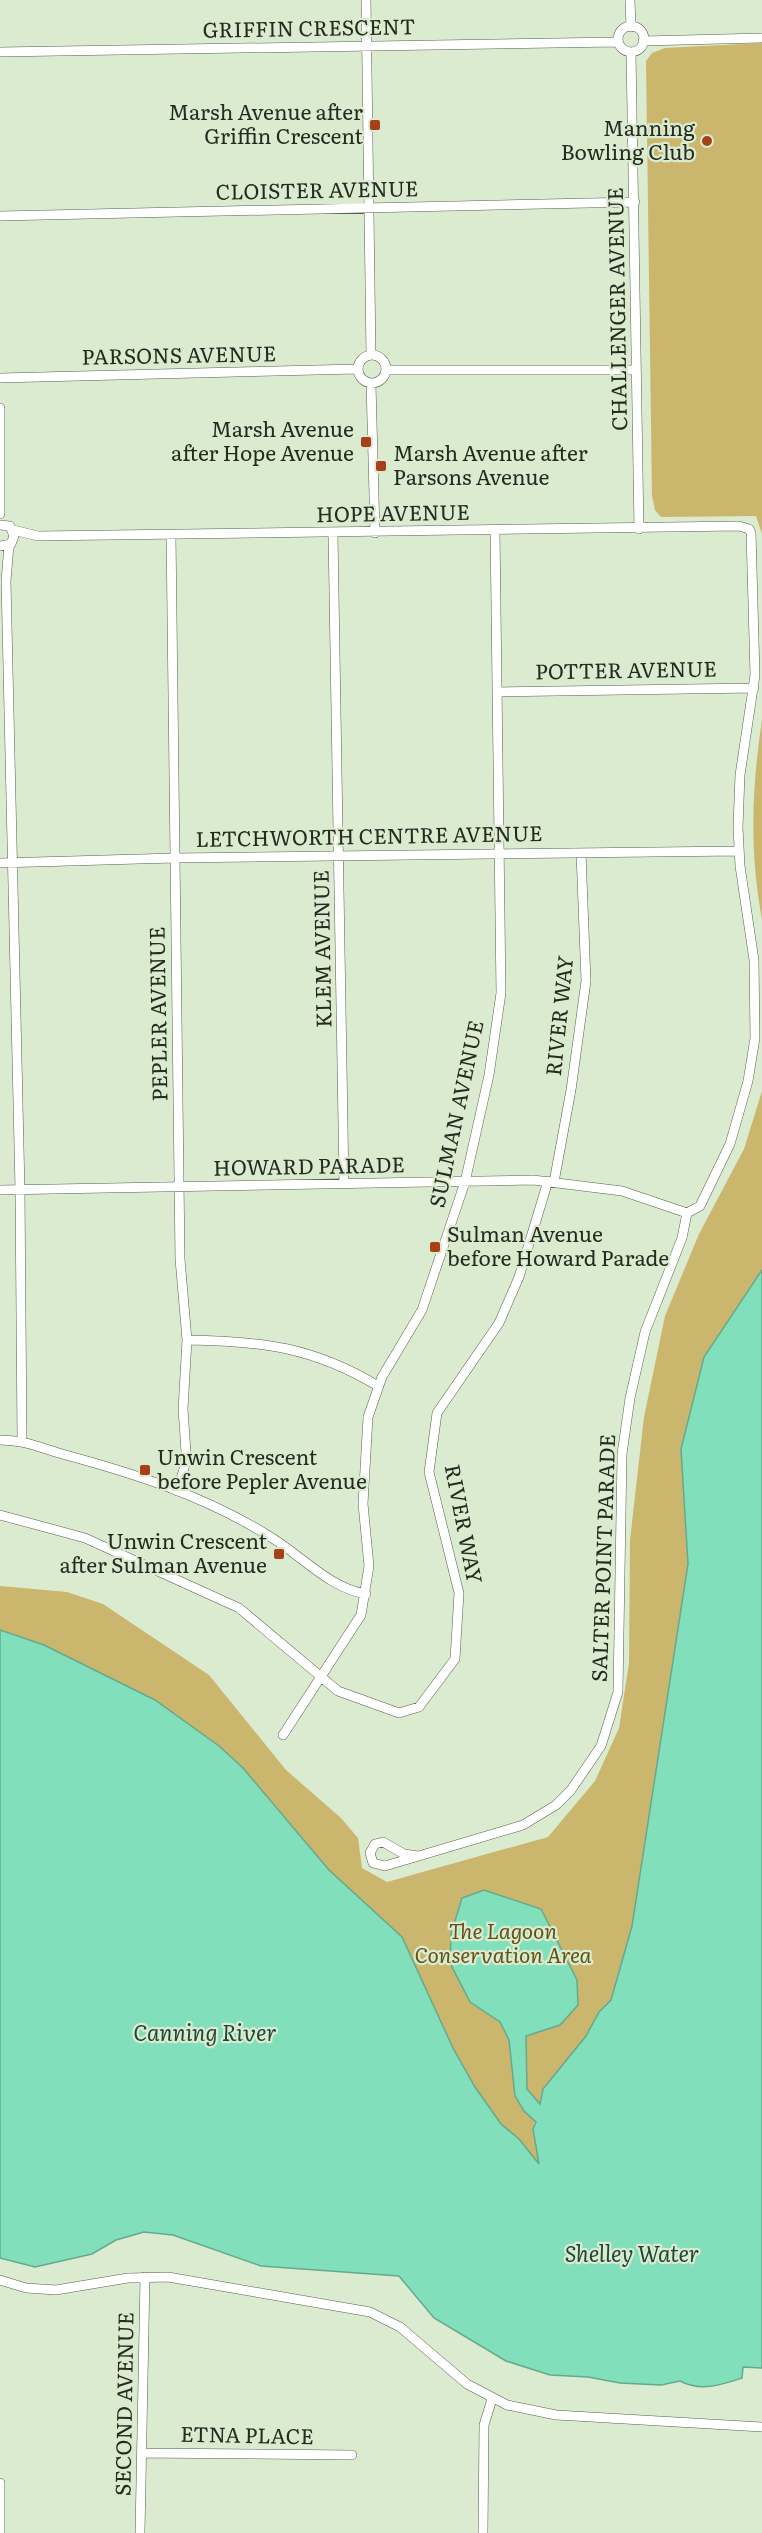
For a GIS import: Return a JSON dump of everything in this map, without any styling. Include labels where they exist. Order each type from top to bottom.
[{"type":"street","points":[[366,0],[371,355]]},
{"type":"street","points":[[630,0],[631,27]]},
{"type":"street","points":[[631,27],[641,33],[643,41],[638,50],[631,52],[621,48],[618,42],[621,31],[631,27]]},
{"type":"street","points":[[643,41],[762,38]]},
{"type":"street","name":"GRIFFIN CRESCENT","points":[[0,52],[618,42]]},
{"type":"street","name":"CHALLENGER AVENUE","points":[[631,52],[639,529]]},
{"type":"street","name":"CLOISTER AVENUE","points":[[0,216],[635,202]]},
{"type":"street","points":[[371,384],[360,377],[358,369],[363,358],[371,355],[380,358],[387,370]]},
{"type":"street","name":"PARSONS AVENUE","points":[[0,378],[358,369]]},
{"type":"street","points":[[387,370],[636,370]]},
{"type":"street","points":[[371,384],[380,381],[387,370]]},
{"type":"street","points":[[371,384],[375,533]]},
{"type":"street","points":[[0,408],[2,502],[0,514]]},
{"type":"street","points":[[2,502],[8,527],[5,545],[5,863],[20,1190],[21,1440]]},
{"type":"street","name":"HOPE AVENUE","points":[[5,545],[38,536],[333,534],[739,526],[749,529],[753,540],[754,688]]},
{"type":"street","name":"HOPE AVENUE","points":[[8,527],[38,536]]},
{"type":"street","name":"SULMAN AVENUE","points":[[283,1735],[358,1622],[366,1594],[369,1557],[363,1504],[368,1417],[378,1386],[422,1310],[465,1182],[489,1075],[501,993],[501,854],[495,530]]},
{"type":"street","name":"KLEM AVENUE","points":[[333,534],[344,1184]]},
{"type":"street","name":"PEPLER AVENUE","points":[[171,535],[180,1259],[187,1340],[183,1409],[186,1460],[177,1491]]},
{"type":"street","points":[[687,1213],[700,1206],[722,1164],[740,1114],[753,1058],[756,1015],[754,960],[739,851],[740,775],[754,688]]},
{"type":"street","name":"POTTER AVENUE","points":[[498,692],[754,688]]},
{"type":"street","name":"LETCHWORTH CENTRE AVENUE","points":[[5,863],[174,858],[739,851]]},
{"type":"street","name":"RIVER WAY","points":[[0,1515],[85,1538],[239,1608],[338,1691],[401,1713],[421,1705],[455,1659],[459,1593],[429,1472],[436,1418],[443,1403],[499,1323],[519,1277],[551,1181],[571,1090],[586,981],[581,853]]},
{"type":"street","name":"HOWARD PARADE","points":[[0,1190],[551,1181],[622,1191],[687,1213]]},
{"type":"street","name":"SALTER POINT PARADE","points":[[418,1856],[404,1854],[383,1842],[375,1844],[370,1853],[373,1863],[380,1866],[418,1856],[498,1834],[541,1815],[571,1790],[601,1746],[618,1692],[622,1454],[630,1398],[645,1332],[682,1238],[687,1213]]},
{"type":"street","points":[[187,1340],[241,1341],[307,1352],[354,1372],[378,1386]]},
{"type":"street","points":[[0,1440],[21,1440],[145,1477],[255,1527],[343,1589],[366,1594]]},
{"type":"street","points":[[0,2280],[26,2288],[56,2290],[145,2277],[168,2277],[370,2312],[400,2327],[467,2384],[507,2405],[556,2415],[762,2427]]},
{"type":"street","name":"SECOND AVENUE","points":[[140,2533],[145,2277]]},
{"type":"street","points":[[483,2533],[484,2425],[492,2399]]},
{"type":"street","name":"ETNA PLACE","points":[[142,2453],[352,2455]]},
{"type":"street","points":[[0,2483],[0,2533]]},
{"type":"green space","points":[[762,43],[762,534],[756,516],[661,517],[655,510],[652,496],[646,61],[652,53],[665,48]]},
{"type":"green space","points":[[762,719],[762,919],[755,868],[753,819]]},
{"type":"green space","name":"The Lagoon Conservation Area","points":[[762,1091],[762,1270],[704,1357],[681,1449],[688,1564],[632,1926],[611,2000],[599,2012],[586,2036],[543,2090],[533,2129],[539,2165],[519,2139],[501,2124],[475,2087],[453,2048],[402,1937],[329,1870],[243,1768],[219,1746],[155,1700],[44,1645],[0,1630],[0,1586],[67,1592],[103,1604],[209,1675],[286,1770],[341,1818],[358,1838],[362,1868],[387,1882],[548,1837],[595,1781],[619,1728],[629,1663],[630,1540],[644,1417],[665,1316],[699,1234],[744,1149]]},
{"type":"water","points":[[762,1270],[762,2368],[743,2367],[742,2378],[703,2387],[680,2381],[661,2385],[550,2375],[506,2361],[434,2318],[399,2276],[261,2266],[173,2235],[144,2232],[116,2240],[92,2254],[35,2267],[0,2258],[0,1630],[44,1645],[155,1700],[219,1746],[243,1768],[329,1870],[402,1937],[453,2048],[475,2087],[501,2124],[519,2139],[539,2164],[533,2129],[536,2122],[524,2111],[515,2096],[509,2040],[500,2022],[470,2002],[450,1963],[451,1934],[462,1898],[484,1890],[541,1909],[577,1980],[578,2005],[560,2025],[526,2036],[527,2089],[540,2104],[543,2089],[586,2036],[599,2012],[611,2000],[632,1926],[688,1564],[681,1449],[704,1357]]},
{"type":"place","name":"Marsh Avenue after Griffin Crescent","points":[[375,125]]},
{"type":"place","name":"Manning Bowling Club","points":[[707,141]]},
{"type":"place","name":"Marsh Avenue after Hope Avenue","points":[[366,442]]},
{"type":"place","name":"Marsh Avenue after Parsons Avenue","points":[[381,466]]},
{"type":"place","name":"Sulman Avenue before Howard Parade","points":[[435,1247]]},
{"type":"place","name":"Unwin Crescent before Pepler Avenue","points":[[145,1470]]},
{"type":"place","name":"Unwin Crescent after Sulman Avenue","points":[[279,1554]]},
{"type":"water label","name":"Canning River","points":[[205,2033]]},
{"type":"water label","name":"Shelley Water","points":[[632,2254]]}]
